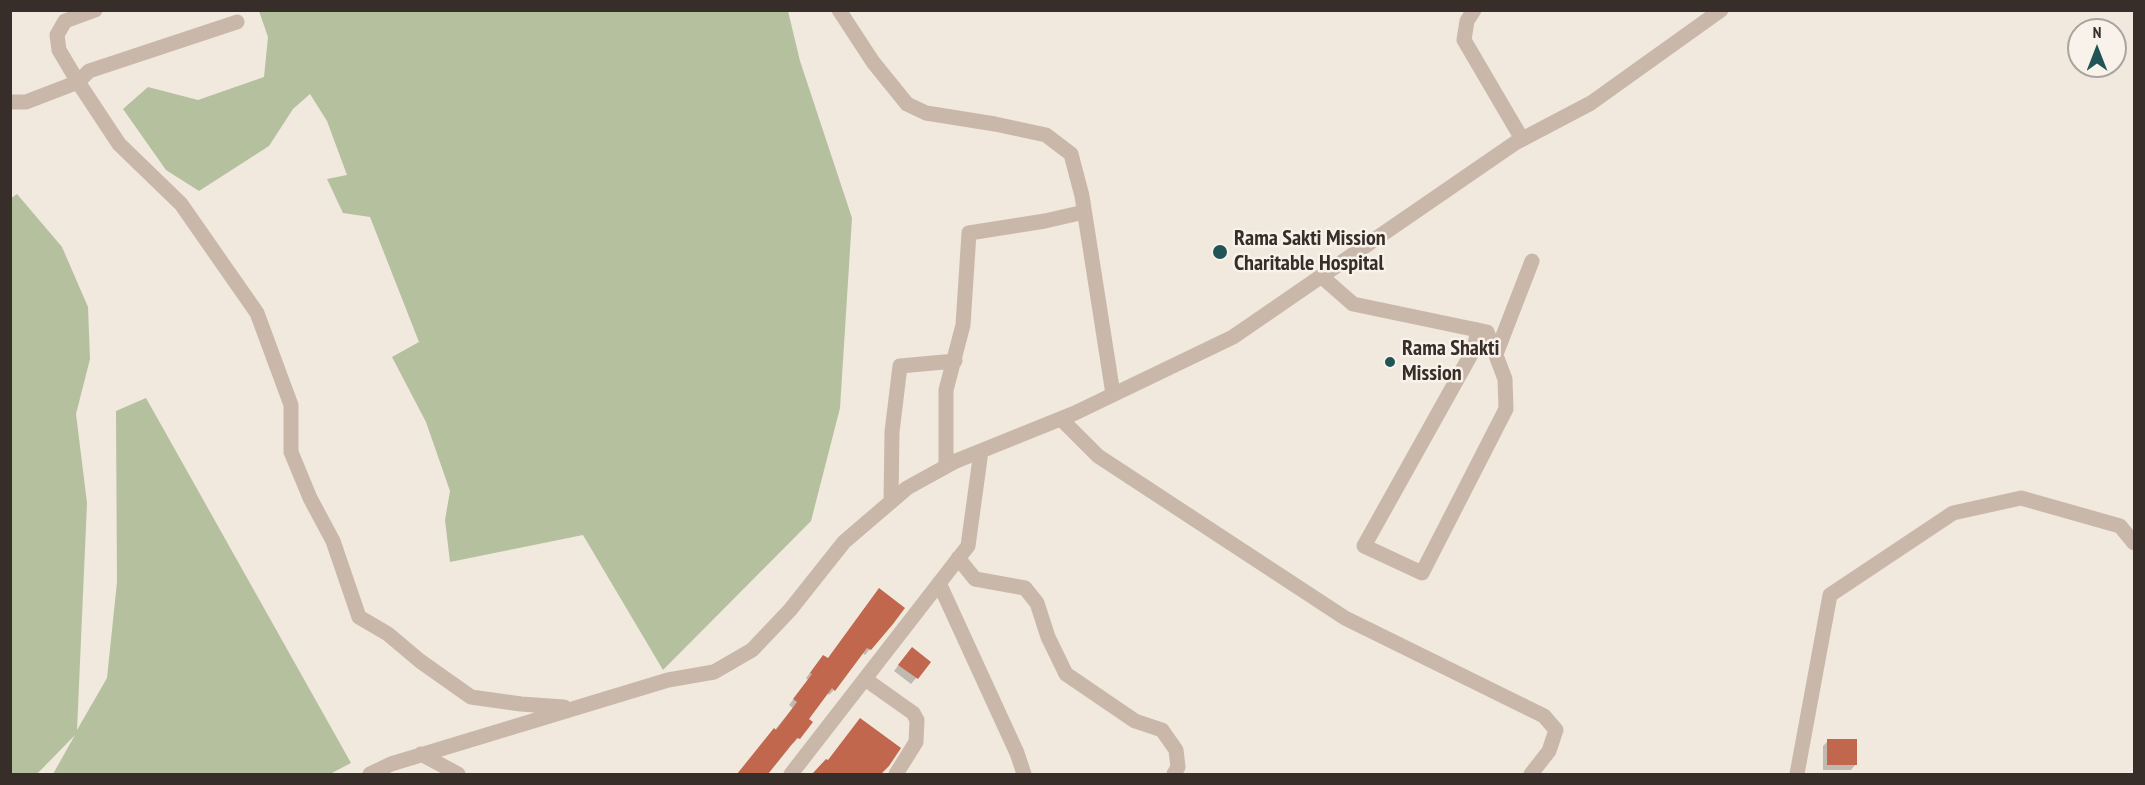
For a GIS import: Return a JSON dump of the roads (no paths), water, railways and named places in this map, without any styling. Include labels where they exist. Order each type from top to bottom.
[{"type":"street","points":[[95,10],[65,21],[57,35],[59,50],[118,144],[181,204],[257,313],[291,405],[291,452],[310,498],[333,541],[359,616],[388,634],[420,661],[471,697],[576,708]]},
{"type":"street","points":[[838,10],[873,62],[907,104],[926,114],[995,124],[1046,135],[1071,154],[1084,212],[1113,394]]},
{"type":"street","points":[[1474,10],[1467,21],[1464,40],[1522,139]]},
{"type":"street","points":[[370,774],[421,754],[668,680],[714,672],[752,650],[790,610],[844,542],[907,488],[946,466],[1061,418],[1233,337],[1522,139],[1591,103],[1721,10]]},
{"type":"street","points":[[10,102],[26,102],[78,82],[89,71],[237,22]]},
{"type":"street","points":[[946,466],[946,390],[963,325],[969,233],[1045,221],[1084,212]]},
{"type":"street","points":[[1496,354],[1532,261]]},
{"type":"street","points":[[1321,276],[1353,303],[1478,330],[1487,332],[1496,354],[1504,379],[1506,409],[1422,573],[1364,546],[1474,349],[1478,330]]},
{"type":"street","points":[[891,502],[892,432],[900,366],[955,360]]},
{"type":"street","points":[[1061,418],[1098,456],[1345,618],[1545,716],[1556,730],[1549,751],[1531,774]]},
{"type":"street","points":[[791,774],[968,546],[981,451]]},
{"type":"street","points":[[1797,774],[1830,595],[1953,513],[2021,498],[2120,526],[2134,543]]},
{"type":"street","points":[[958,558],[975,579],[1025,588],[1037,603],[1048,637],[1066,674],[1135,722],[1162,730],[1176,750],[1178,767],[1174,774]]},
{"type":"street","points":[[939,583],[1017,753],[1024,774]]},
{"type":"street","points":[[865,679],[913,713],[917,720],[916,742],[896,774]]},
{"type":"street","points":[[421,754],[458,774]]},
{"type":"place","name":"Rama Sakti Mission Charitable Hospital","points":[[1220,252]]},
{"type":"place","name":"Rama Shakti Mission","points":[[1390,362]]}]
